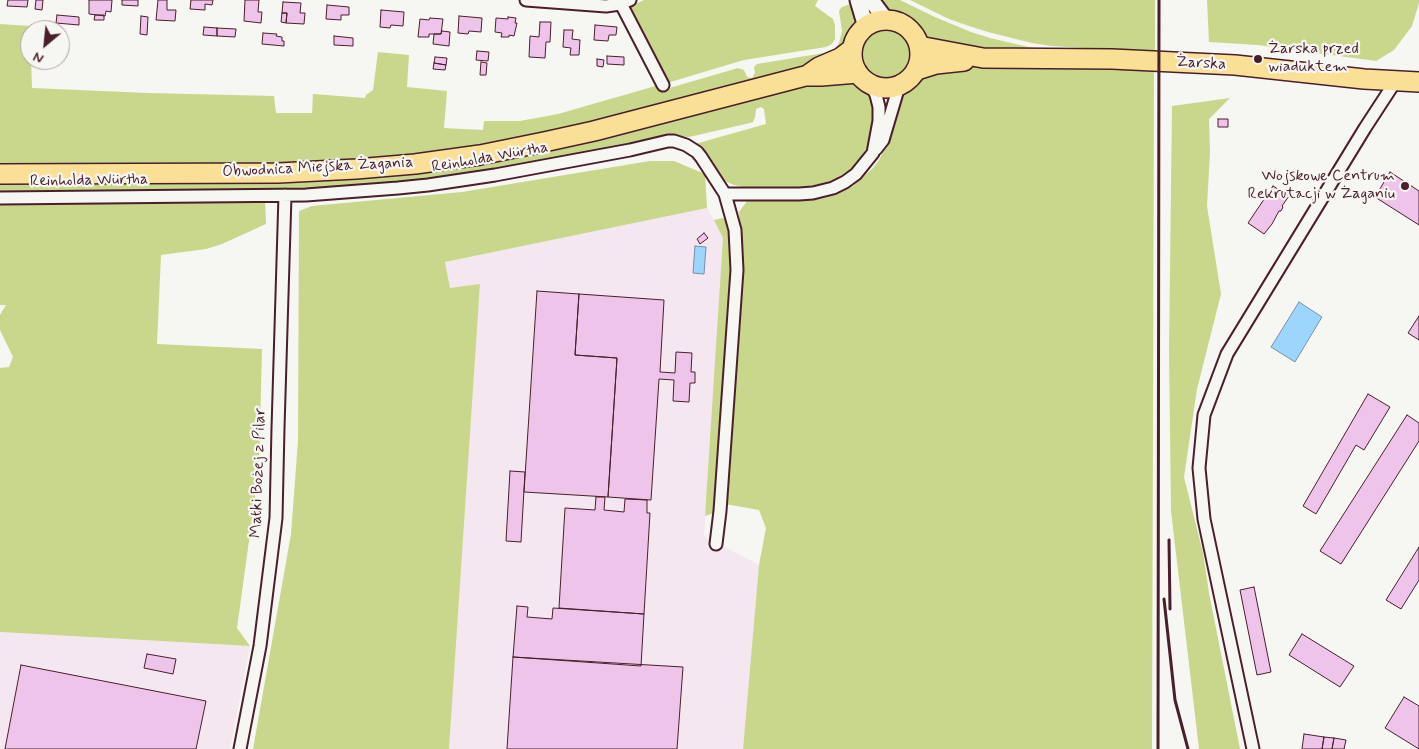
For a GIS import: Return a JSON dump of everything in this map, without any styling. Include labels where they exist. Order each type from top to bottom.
[{"type":"main road","points":[[886,20],[903,25],[910,30],[919,46],[919,62],[909,79],[899,86],[885,88],[864,79],[853,62],[852,49],[857,37],[866,27],[886,20]]},
{"type":"main road","name":"Żarska","points":[[919,46],[982,58],[1112,59],[1235,65],[1395,82],[1419,82]]},
{"type":"main road","name":"Obwodnica Miejska Żagania","points":[[805,76],[819,67],[840,58],[852,49]]},
{"type":"main road","name":"Żarska","points":[[916,70],[936,64],[982,58]]},
{"type":"main road","name":"Obwodnica Miejska Żagania","points":[[0,174],[287,173],[356,169],[437,161],[497,152],[594,131],[805,76],[864,79]]},
{"type":"street","points":[[526,0],[606,6],[623,1],[663,85]]},
{"type":"street","points":[[858,0],[866,27]]},
{"type":"street","points":[[872,0],[886,20]]},
{"type":"street","points":[[864,79],[876,96],[880,107],[873,153]]},
{"type":"street","points":[[1253,749],[1204,519],[1198,468],[1204,415],[1227,354],[1395,82]]},
{"type":"street","points":[[725,194],[813,193],[833,188],[845,182],[856,174],[884,140],[899,86]]},
{"type":"street","name":"Reinholda Würtha","points":[[0,198],[285,195],[353,192],[428,185],[630,150],[668,141],[680,142],[697,152],[725,194],[735,230],[737,270],[716,544]]},
{"type":"street","name":"Matki Bożej z Pilar","points":[[240,749],[260,646],[276,518],[285,195]]},
{"type":"shaded area","points":[[707,208],[724,238],[704,536],[759,565],[743,749],[449,749],[480,285],[450,288],[445,262]]},
{"type":"shaded area","points":[[0,632],[250,646],[230,749],[0,749]]},
{"type":"green space","points":[[644,0],[818,0],[815,6],[833,19],[835,39],[832,44],[826,47],[744,60],[667,83],[629,7]]},
{"type":"green space","points":[[876,0],[900,0],[971,32],[1037,49],[978,52],[922,39],[908,22],[890,15]]},
{"type":"green space","points":[[910,0],[1155,0],[1155,52],[1051,46],[1032,43],[988,32],[949,19]]},
{"type":"green space","points":[[1207,0],[1419,0],[1419,3],[1412,26],[1394,50],[1376,61],[1258,45],[1209,42]]},
{"type":"green space","points":[[855,2],[859,24],[849,44],[814,64],[623,117],[456,152],[310,166],[0,168],[0,24],[20,25],[20,70],[31,70],[32,88],[274,96],[276,113],[312,113],[313,94],[365,98],[373,90],[378,52],[409,55],[407,87],[447,91],[444,128],[483,130],[484,121],[520,121],[558,114],[659,85],[666,89],[738,68],[744,70],[747,77],[752,78],[755,73],[754,67],[757,64],[824,53],[836,48],[842,31],[839,11],[842,7]]},
{"type":"green space","points":[[881,31],[891,31],[900,35],[906,41],[909,46],[909,64],[900,75],[891,79],[881,79],[872,75],[866,69],[862,60],[862,50],[866,41],[872,35]]},
{"type":"green space","points":[[976,65],[1154,69],[1152,749],[743,749],[759,565],[766,528],[759,510],[725,504],[742,260],[739,212],[747,201],[754,199],[804,201],[821,199],[836,195],[853,186],[879,160],[890,138],[900,96],[920,76],[943,68]]},
{"type":"green space","points":[[856,80],[871,96],[876,119],[870,143],[852,168],[834,180],[812,186],[744,187],[734,185],[722,178],[703,151],[695,144],[766,124],[764,109],[761,107],[756,109],[753,122],[750,123],[689,137],[671,136],[459,178],[311,191],[0,195],[0,181],[352,175],[806,83]]},
{"type":"green space","points":[[1230,98],[1209,119],[1210,152],[1207,206],[1221,294],[1197,389],[1184,477],[1203,553],[1209,593],[1240,749],[1199,749],[1171,511],[1169,350],[1172,106]]},
{"type":"green space","points":[[650,161],[674,161],[705,174],[707,208],[445,262],[450,288],[480,284],[449,749],[253,749],[291,534],[298,441],[299,211],[312,206],[462,192]]},
{"type":"green space","points":[[244,199],[265,199],[266,224],[222,244],[206,249],[161,255],[157,344],[262,349],[259,468],[237,628],[250,646],[0,632],[0,368],[9,367],[13,357],[0,330],[0,315],[6,305],[0,305],[0,201],[235,202]]},
{"type":"green space","points":[[722,218],[727,220],[730,231],[731,250],[728,305],[714,513],[705,516],[723,238],[714,220]]},
{"type":"water","points":[[695,246],[706,247],[704,274],[693,273]]},
{"type":"water","points":[[1299,302],[1322,317],[1295,362],[1271,347]]},
{"type":"building","points":[[8,0],[28,0],[27,7],[7,6]]},
{"type":"building","points":[[36,0],[43,0],[42,10],[35,9]]},
{"type":"building","points":[[89,0],[112,0],[111,12],[106,11],[105,16],[89,14]]},
{"type":"building","points":[[122,0],[138,0],[138,6],[122,5]]},
{"type":"building","points":[[158,0],[167,0],[167,10],[176,10],[175,21],[156,20]]},
{"type":"building","points":[[191,0],[213,0],[212,5],[205,4],[205,10],[190,9]]},
{"type":"building","points":[[245,0],[259,0],[258,12],[262,12],[261,23],[244,21]]},
{"type":"building","points":[[283,2],[301,3],[300,13],[305,13],[304,24],[286,23],[287,13],[282,13]]},
{"type":"building","points":[[327,5],[349,7],[349,15],[341,15],[341,20],[326,19]]},
{"type":"building","points":[[381,10],[404,12],[403,26],[391,25],[390,28],[380,27]]},
{"type":"building","points":[[282,13],[287,13],[286,23],[281,22]]},
{"type":"building","points":[[57,15],[79,17],[79,25],[70,24],[70,20],[56,20]]},
{"type":"building","points":[[95,15],[104,15],[104,20],[94,20]]},
{"type":"building","points":[[141,16],[148,17],[147,35],[140,34]]},
{"type":"building","points":[[459,16],[482,18],[481,32],[469,31],[468,34],[458,33]]},
{"type":"building","points":[[508,17],[516,18],[515,23],[517,23],[514,36],[501,37],[502,33],[495,32],[496,18],[508,19]]},
{"type":"building","points":[[430,18],[443,19],[441,34],[429,34],[429,37],[418,37],[420,19],[429,20]]},
{"type":"building","points":[[540,22],[551,22],[550,42],[546,42],[545,58],[529,57],[530,36],[539,37]]},
{"type":"building","points":[[595,25],[617,27],[616,35],[609,35],[608,41],[594,40]]},
{"type":"building","points":[[204,27],[217,28],[217,36],[203,35]]},
{"type":"building","points":[[217,28],[236,29],[235,37],[217,36]]},
{"type":"building","points":[[564,30],[573,30],[572,39],[580,40],[579,55],[570,55],[571,48],[563,47]]},
{"type":"building","points":[[442,31],[450,32],[449,46],[433,44],[434,34],[441,34]]},
{"type":"building","points":[[263,33],[277,34],[276,36],[282,37],[284,46],[262,44]]},
{"type":"building","points":[[334,36],[353,38],[353,46],[334,45]]},
{"type":"building","points":[[477,51],[489,52],[488,61],[476,60]]},
{"type":"building","points":[[607,56],[624,57],[624,65],[607,64]]},
{"type":"building","points":[[435,57],[447,58],[446,65],[434,63]]},
{"type":"building","points":[[597,59],[604,60],[603,67],[597,66]]},
{"type":"building","points":[[481,62],[487,63],[486,75],[480,75]]},
{"type":"building","points":[[434,63],[446,65],[445,70],[433,69]]},
{"type":"building","points":[[1218,119],[1228,119],[1228,127],[1218,127]]},
{"type":"building","points":[[1390,172],[1419,191],[1419,225],[1375,197]]},
{"type":"building","points":[[1273,186],[1289,196],[1281,211],[1279,211],[1264,234],[1248,223]]},
{"type":"building","points":[[704,233],[708,238],[700,244],[697,239]]},
{"type":"building","points":[[537,291],[579,294],[575,355],[617,358],[608,497],[524,492]]},
{"type":"building","points":[[579,294],[664,300],[660,372],[675,373],[676,352],[692,353],[691,372],[695,372],[695,383],[690,383],[689,402],[673,401],[674,380],[659,379],[651,500],[608,497],[617,358],[575,355]]},
{"type":"building","points":[[1419,316],[1419,340],[1408,333]]},
{"type":"building","points":[[1368,394],[1390,407],[1364,450],[1356,445],[1316,514],[1303,506]]},
{"type":"building","points":[[1407,415],[1419,423],[1419,441],[1341,564],[1320,551]]},
{"type":"building","points":[[510,471],[525,472],[521,542],[506,541]]},
{"type":"building","points":[[596,497],[605,497],[604,510],[624,512],[625,499],[647,500],[647,513],[650,513],[644,614],[559,608],[565,508],[595,510]]},
{"type":"building","points":[[1419,547],[1419,580],[1401,609],[1386,600]]},
{"type":"building","points":[[1254,587],[1271,672],[1257,675],[1240,590]]},
{"type":"building","points":[[517,606],[528,607],[527,617],[552,619],[553,608],[644,614],[641,666],[513,657]]},
{"type":"building","points":[[1302,634],[1354,666],[1340,687],[1289,655]]},
{"type":"building","points":[[147,654],[176,659],[173,674],[144,668]]},
{"type":"building","points":[[513,657],[683,667],[677,749],[507,749]]},
{"type":"building","points":[[21,665],[206,701],[196,749],[5,749]]},
{"type":"building","points":[[1404,697],[1419,706],[1419,749],[1385,728]]},
{"type":"building","points":[[1304,734],[1324,737],[1322,749],[1302,749]]},
{"type":"building","points":[[1324,737],[1334,738],[1332,749],[1322,749]]},
{"type":"building","points":[[1334,738],[1346,740],[1344,749],[1332,749]]},
{"type":"railway","points":[[1158,749],[1159,0]]},
{"type":"railway","points":[[1169,540],[1170,609]]},
{"type":"railway","points":[[1164,599],[1175,700],[1188,749]]},
{"type":"place","name":"Żarska przed wiaduktem","points":[[1258,59]]},
{"type":"place","name":"Wojskowe Centrum Rekrutacji w Żaganiu","points":[[1405,186]]}]
